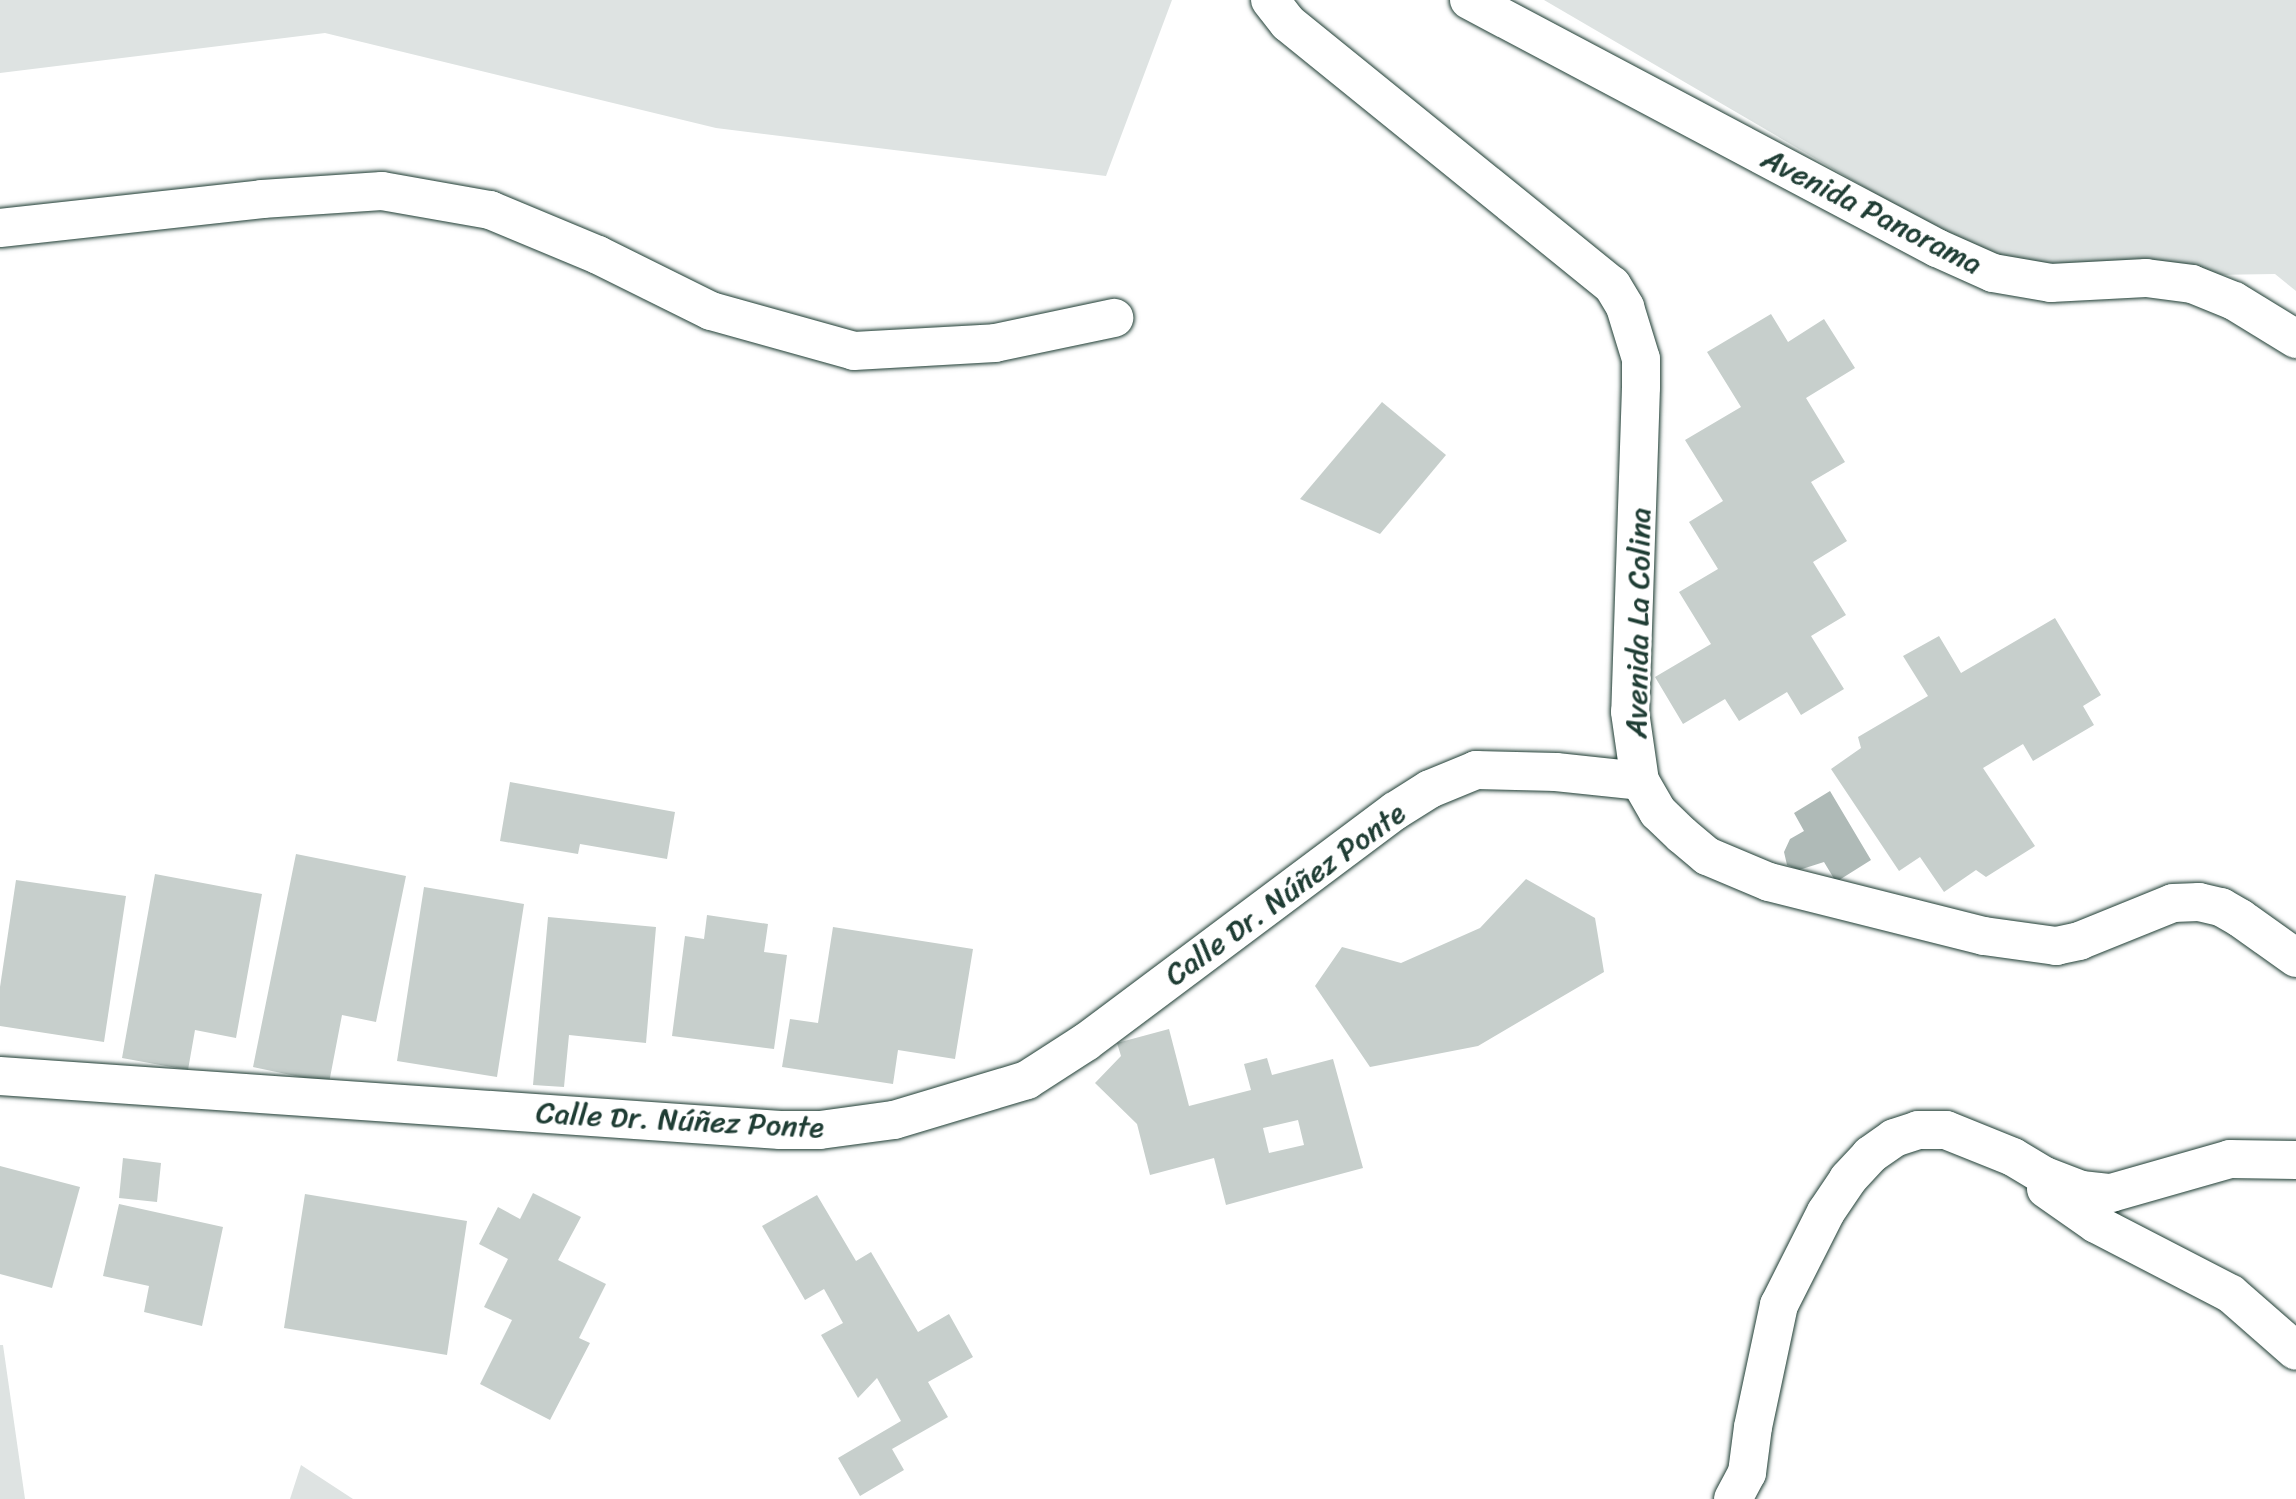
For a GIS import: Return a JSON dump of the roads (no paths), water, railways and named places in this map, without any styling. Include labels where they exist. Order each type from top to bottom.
[{"type":"street","name":"Avenida La Colina","points":[[1270,0],[1288,23],[1612,285],[1625,307],[1641,359],[1630,712],[1640,781],[1658,812],[1707,856],[1769,882],[1984,936],[2056,946],[2079,941],[2173,903],[2199,902],[2221,907],[2296,958]]},
{"type":"street","name":"Avenida Panorama","points":[[1469,0],[1937,248],[1993,273],[2051,283],[2146,278],[2192,284],[2234,301],[2296,339]]},
{"type":"street","points":[[0,228],[262,199],[382,191],[490,210],[598,255],[711,311],[854,351],[995,343],[1114,318]]},
{"type":"street","name":"Calle Dr. Núñez Ponte","points":[[0,1076],[780,1130],[820,1130],[894,1120],[1027,1080],[1086,1042],[1395,811],[1430,789],[1476,770],[1556,772],[1640,781]]},
{"type":"street","points":[[1733,1499],[1747,1473],[1753,1427],[1779,1305],[1826,1212],[1848,1179],[1870,1155],[1894,1138],[1918,1130],[1946,1130],[2081,1190],[2111,1193],[2230,1159],[2296,1160]]},
{"type":"street","points":[[1981,1144],[2096,1224],[2231,1294],[2296,1351]]}]
